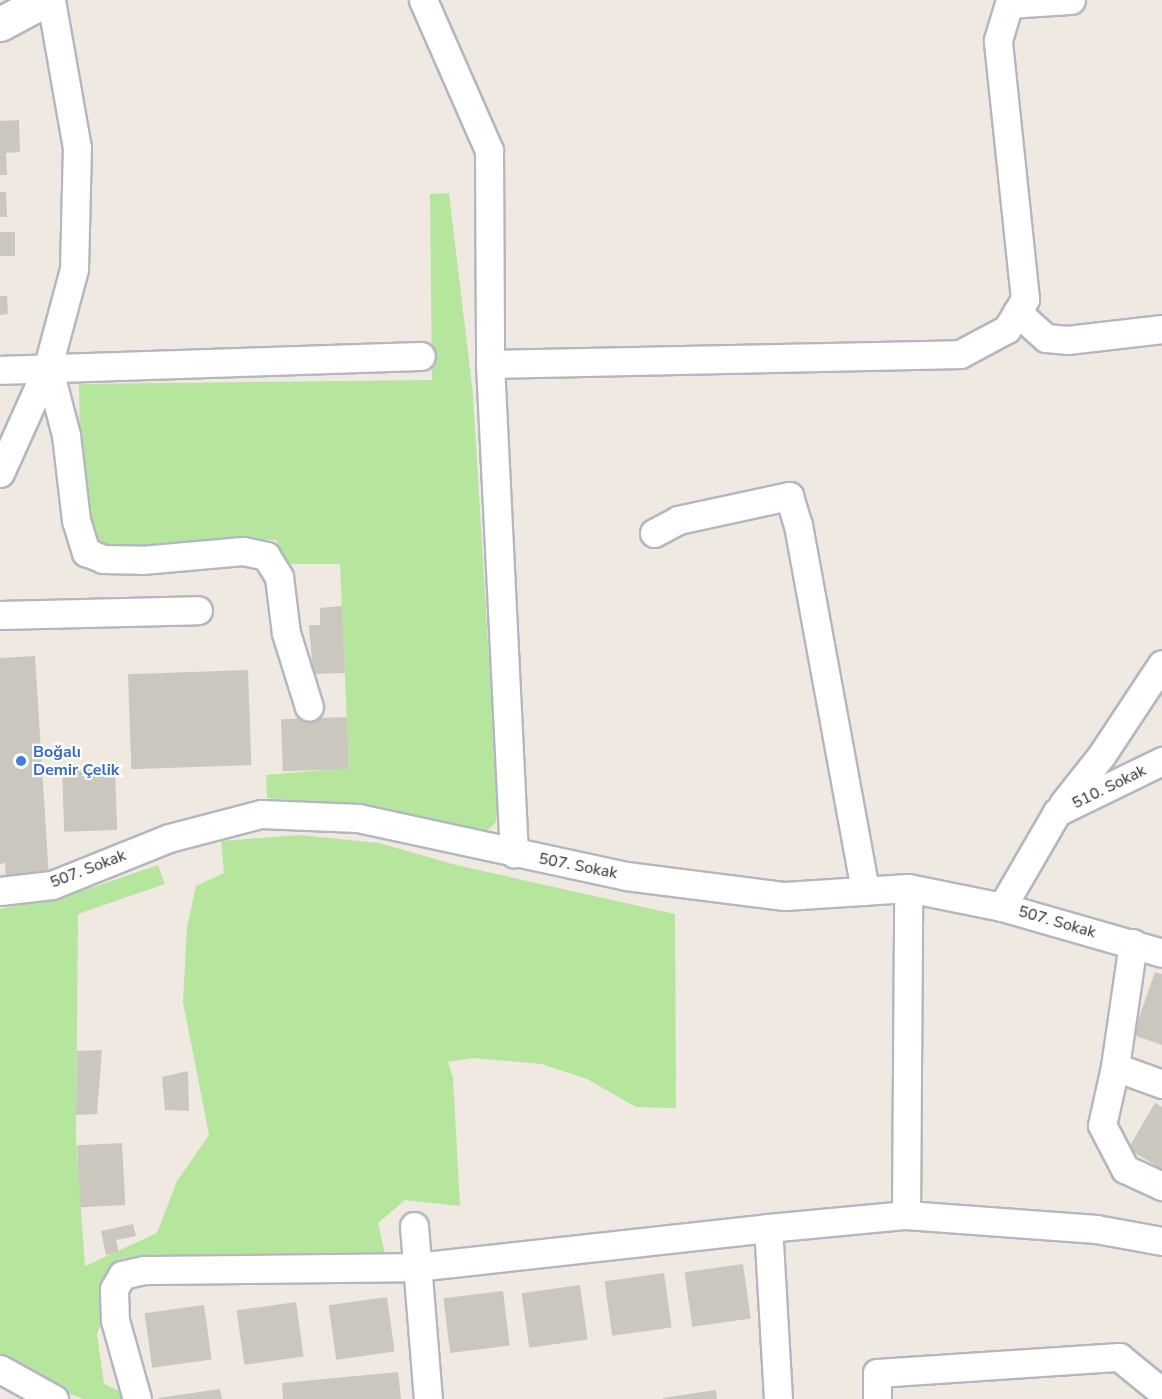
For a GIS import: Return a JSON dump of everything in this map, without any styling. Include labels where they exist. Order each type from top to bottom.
[{"type":"street","points":[[0,24],[45,0]]},
{"type":"street","points":[[0,473],[48,366],[74,269],[77,148],[51,0]]},
{"type":"street","points":[[423,0],[489,150],[490,364],[514,853]]},
{"type":"street","points":[[490,364],[960,354],[1007,329],[1025,299],[998,40],[1010,2],[1071,0]]},
{"type":"street","points":[[1017,312],[1046,338],[1067,340],[1162,329]]},
{"type":"street","points":[[0,370],[48,366],[299,363],[421,356]]},
{"type":"street","points":[[48,366],[66,435],[76,520],[86,552],[104,559],[243,551],[266,556],[279,577],[285,633],[309,706]]},
{"type":"street","points":[[654,533],[678,520],[789,496],[798,525],[864,891]]},
{"type":"street","points":[[0,615],[198,610]]},
{"type":"street","points":[[1057,812],[1101,756],[1162,664]]},
{"type":"street","name":"510. Sokak","points":[[1002,907],[1057,812],[1162,762]]},
{"type":"street","name":"507. Sokak","points":[[0,891],[52,885],[169,838],[261,814],[358,818],[626,876],[785,896],[908,888],[1002,907],[1162,953]]},
{"type":"street","points":[[906,1215],[908,888]]},
{"type":"street","points":[[1133,943],[1115,1067],[1102,1125],[1125,1169],[1162,1186]]},
{"type":"street","points":[[1115,1067],[1162,1084]]},
{"type":"street","points":[[137,1399],[114,1320],[114,1288],[122,1275],[144,1270],[416,1267],[906,1215],[1096,1229],[1162,1241]]},
{"type":"street","points":[[414,1226],[428,1399]]},
{"type":"street","points":[[768,1228],[778,1399]]},
{"type":"street","points":[[877,1399],[877,1373],[1119,1357],[1162,1392]]},
{"type":"street","points":[[0,1369],[54,1399]]},
{"type":"green space","points":[[449,193],[473,395],[498,807],[496,822],[485,833],[349,805],[267,798],[266,775],[349,768],[340,564],[289,564],[276,540],[227,539],[112,550],[97,541],[81,509],[79,384],[432,380],[430,194]]},
{"type":"green space","points":[[300,835],[379,843],[456,865],[675,914],[676,1108],[636,1107],[587,1079],[541,1064],[473,1058],[448,1062],[453,1078],[460,1206],[405,1200],[378,1223],[385,1254],[124,1263],[97,1334],[104,1384],[119,1391],[123,1399],[83,1399],[38,1381],[0,1359],[0,909],[76,893],[158,865],[165,884],[78,914],[76,1138],[85,1266],[157,1233],[177,1181],[209,1135],[183,1002],[187,927],[196,886],[224,873],[221,841]]},
{"type":"building","points":[[19,120],[20,152],[6,153],[7,175],[0,175],[0,121]]},
{"type":"building","points":[[0,192],[6,192],[7,217],[0,217]]},
{"type":"building","points":[[0,232],[15,232],[15,256],[0,256]]},
{"type":"building","points":[[0,296],[7,296],[8,314],[0,315]]},
{"type":"building","points":[[342,606],[345,673],[313,674],[309,625],[320,625],[320,608]]},
{"type":"building","name":"Boğalı Demir Çelik","points":[[35,656],[49,879],[6,881],[5,863],[0,864],[0,658]]},
{"type":"building","points":[[248,670],[251,765],[131,769],[128,674]]},
{"type":"building","points":[[347,717],[349,769],[283,771],[281,719]]},
{"type":"building","points":[[115,768],[117,830],[64,832],[62,770]]},
{"type":"building","points":[[1155,972],[1162,974],[1162,1045],[1133,1035]]},
{"type":"building","points":[[102,1050],[97,1114],[76,1115],[77,1051]]},
{"type":"building","points":[[188,1071],[189,1111],[165,1110],[162,1077]]},
{"type":"building","points":[[1155,1103],[1162,1107],[1162,1169],[1128,1149]]},
{"type":"building","points":[[122,1143],[125,1205],[80,1207],[77,1145]]},
{"type":"building","points":[[133,1224],[136,1236],[116,1240],[119,1252],[106,1255],[101,1231]]},
{"type":"building","points":[[743,1264],[751,1318],[692,1327],[685,1272]]},
{"type":"building","points":[[664,1273],[672,1327],[612,1336],[605,1281]]},
{"type":"building","points":[[580,1285],[588,1339],[529,1348],[522,1293]]},
{"type":"building","points":[[503,1291],[510,1346],[450,1353],[443,1298]]},
{"type":"building","points":[[387,1297],[395,1351],[336,1360],[329,1305]]},
{"type":"building","points":[[296,1302],[304,1356],[244,1365],[237,1310]]},
{"type":"building","points":[[204,1305],[212,1359],[152,1368],[145,1313]]},
{"type":"building","points":[[398,1372],[401,1399],[283,1399],[282,1383]]},
{"type":"building","points":[[220,1389],[222,1399],[158,1399],[158,1398]]},
{"type":"building","points":[[716,1390],[717,1399],[663,1399],[663,1398]]},
{"type":"place","name":"Boğalı Demir Çelik","points":[[21,761]]}]
